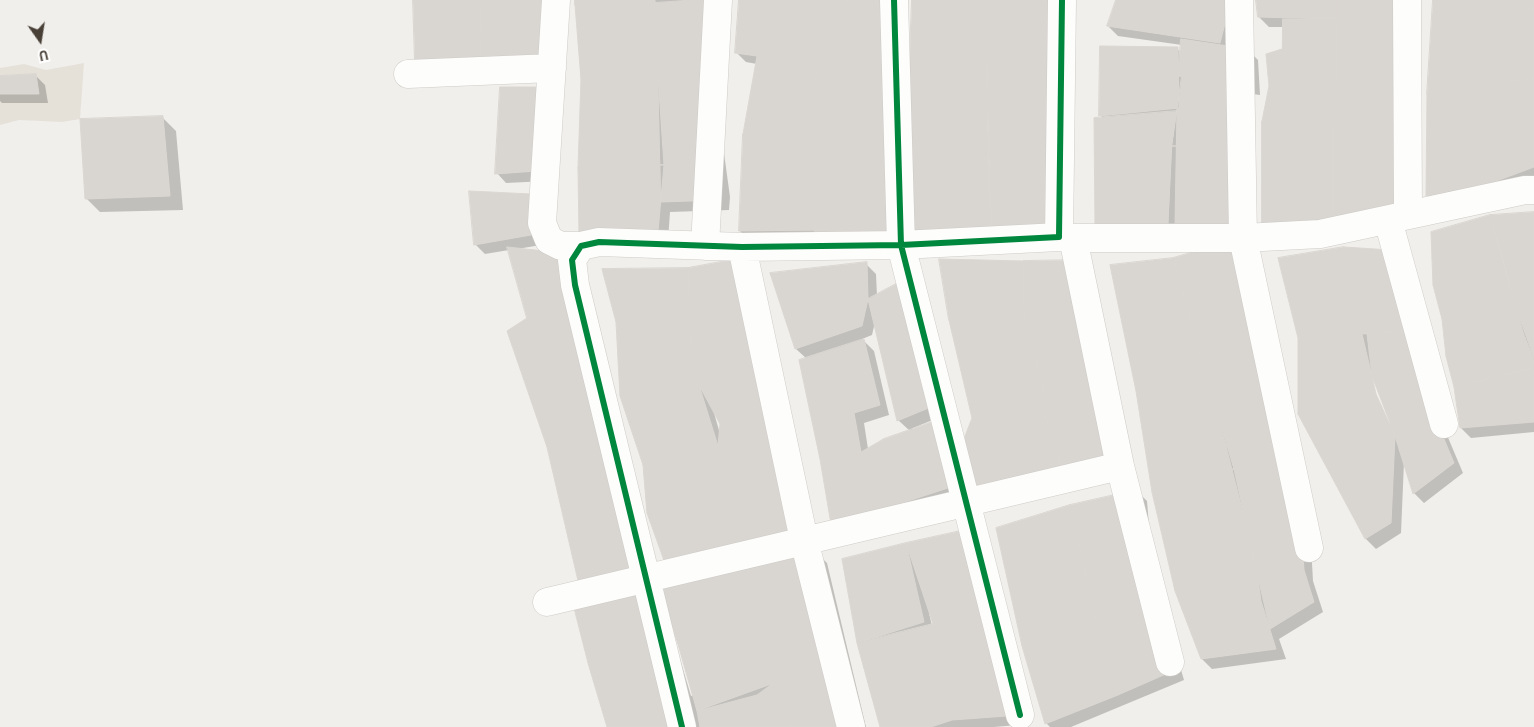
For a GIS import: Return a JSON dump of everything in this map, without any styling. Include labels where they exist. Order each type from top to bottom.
[{"type":"street","points":[[556,0],[542,223],[549,240],[561,246],[581,246],[599,242],[705,246],[901,245],[1066,237],[1243,238],[1320,234],[1525,190],[1534,190]]},
{"type":"street","points":[[705,246],[718,0]]},
{"type":"street","points":[[894,0],[901,245],[1020,715]]},
{"type":"street","points":[[1062,0],[1066,237],[1120,466],[1170,662]]},
{"type":"street","points":[[1239,0],[1243,238],[1309,548]]},
{"type":"street","points":[[1407,0],[1398,217],[1444,424]]},
{"type":"street","points":[[408,74],[552,68]]},
{"type":"street","points":[[581,246],[572,260],[575,285],[682,727]]},
{"type":"street","points":[[742,246],[804,540],[851,727]]},
{"type":"street","points":[[547,602],[1120,466]]},
{"type":"shaded area","points":[[84,63],[80,119],[62,122],[19,120],[0,125],[0,68],[24,64],[46,70]]},
{"type":"building","points":[[413,0],[482,0],[480,58],[415,62]]},
{"type":"building","points":[[482,0],[548,0],[543,56],[480,58]]},
{"type":"building","points":[[575,0],[655,0],[655,3],[575,5]]},
{"type":"building","points":[[708,0],[706,76],[658,75],[655,3]]},
{"type":"building","points":[[739,0],[820,0],[821,38],[797,35],[793,55],[757,56],[735,53]]},
{"type":"building","points":[[820,0],[883,0],[820,4]]},
{"type":"building","points":[[885,0],[888,53],[818,62],[821,38],[820,4]]},
{"type":"building","points":[[912,0],[987,0],[987,83],[909,76]]},
{"type":"building","points":[[987,0],[1056,0],[1054,61],[987,62]]},
{"type":"building","points":[[1116,0],[1231,0],[1220,43],[1107,26]]},
{"type":"building","points":[[1256,0],[1338,0],[1338,19],[1258,17]]},
{"type":"building","points":[[1338,0],[1402,0],[1402,17],[1338,19]]},
{"type":"building","points":[[1433,0],[1500,5],[1502,83],[1427,94]]},
{"type":"building","points":[[1442,0],[1500,0],[1500,5]]},
{"type":"building","points":[[1500,0],[1534,0],[1534,9],[1500,5]]},
{"type":"building","points":[[655,3],[658,75],[581,79],[575,5]]},
{"type":"building","points":[[1500,5],[1534,9],[1534,78],[1502,83]]},
{"type":"building","points":[[1402,17],[1404,84],[1338,82],[1338,19]]},
{"type":"building","points":[[1283,19],[1338,19],[1338,82],[1269,86],[1266,54],[1282,49]]},
{"type":"building","points":[[797,35],[821,38],[811,116],[812,136],[743,134],[757,56],[793,55]]},
{"type":"building","points":[[1181,39],[1248,49],[1250,85],[1178,76]]},
{"type":"building","points":[[1100,46],[1178,47],[1179,108],[1099,116]]},
{"type":"building","points":[[888,53],[891,120],[811,116],[818,62]]},
{"type":"building","points":[[1054,61],[1051,133],[988,136],[987,62]]},
{"type":"building","points":[[36,74],[39,94],[0,94],[0,76]]},
{"type":"building","points":[[658,75],[664,165],[578,168],[581,79]]},
{"type":"building","points":[[658,75],[706,76],[719,200],[661,202]]},
{"type":"building","points":[[909,76],[987,83],[991,230],[912,231]]},
{"type":"building","points":[[1182,76],[1236,83],[1237,147],[1172,146]]},
{"type":"building","points":[[1534,78],[1534,167],[1494,182],[1502,83]]},
{"type":"building","points":[[1338,82],[1404,84],[1404,129],[1334,127]]},
{"type":"building","points":[[1338,82],[1334,127],[1262,121],[1269,86]]},
{"type":"building","points":[[1502,83],[1494,182],[1426,196],[1427,94]]},
{"type":"building","points":[[500,87],[542,87],[537,171],[495,174]]},
{"type":"building","points":[[1177,111],[1175,224],[1095,225],[1094,118]]},
{"type":"building","points":[[163,116],[170,196],[85,199],[80,119]]},
{"type":"building","points":[[811,116],[891,120],[889,231],[815,236]]},
{"type":"building","points":[[1262,121],[1334,127],[1334,228],[1262,233]]},
{"type":"building","points":[[1334,127],[1404,129],[1404,211],[1334,228]]},
{"type":"building","points":[[1051,133],[1051,226],[991,230],[988,136]]},
{"type":"building","points":[[743,134],[812,136],[815,230],[739,231]]},
{"type":"building","points":[[1172,146],[1237,147],[1239,231],[1168,230]]},
{"type":"building","points":[[664,165],[658,231],[579,236],[578,168]]},
{"type":"building","points":[[469,191],[531,194],[531,235],[474,245]]},
{"type":"building","points":[[1534,212],[1534,299],[1515,305],[1490,215]]},
{"type":"building","points":[[1490,215],[1505,267],[1433,285],[1431,232]]},
{"type":"building","points":[[1243,238],[1257,301],[1188,313],[1173,258]]},
{"type":"building","points":[[507,247],[563,253],[572,307],[527,318]]},
{"type":"building","points":[[1344,247],[1362,334],[1298,338],[1278,258]]},
{"type":"building","points":[[1344,247],[1390,250],[1411,331],[1362,334]]},
{"type":"building","points":[[1173,258],[1205,372],[1136,391],[1110,265]]},
{"type":"building","points":[[737,259],[753,340],[691,351],[688,268]]},
{"type":"building","points":[[939,259],[1023,261],[1023,306],[949,320]]},
{"type":"building","points":[[1077,260],[1087,311],[1028,328],[1023,306],[1023,261]]},
{"type":"building","points":[[867,262],[868,299],[862,326],[795,349],[770,273]]},
{"type":"building","points":[[1505,267],[1515,305],[1442,319],[1433,285]]},
{"type":"building","points":[[688,268],[689,308],[616,322],[602,269]]},
{"type":"building","points":[[909,277],[931,407],[897,421],[868,299]]},
{"type":"building","points":[[1534,299],[1534,358],[1515,305]]},
{"type":"building","points":[[1257,301],[1270,363],[1205,372],[1188,313]]},
{"type":"building","points":[[1515,305],[1524,335],[1446,356],[1442,319]]},
{"type":"building","points":[[1023,306],[1047,406],[972,418],[949,320]]},
{"type":"building","points":[[572,307],[602,433],[547,447],[507,331],[527,318]]},
{"type":"building","points":[[689,308],[691,351],[699,385],[620,396],[616,322]]},
{"type":"building","points":[[1087,311],[1102,377],[1044,395],[1028,328]]},
{"type":"building","points":[[1411,331],[1416,372],[1372,376],[1367,334]]},
{"type":"building","points":[[1362,334],[1376,394],[1298,414],[1298,338]]},
{"type":"building","points":[[1524,335],[1534,360],[1534,368],[1454,387],[1446,356]]},
{"type":"building","points":[[864,339],[880,405],[854,413],[861,452],[820,459],[799,360]]},
{"type":"building","points":[[753,340],[770,416],[720,424],[699,385],[691,351]]},
{"type":"building","points":[[1270,363],[1285,430],[1226,446],[1205,372]]},
{"type":"building","points":[[1534,368],[1534,422],[1460,428],[1454,387]]},
{"type":"building","points":[[1205,372],[1234,469],[1152,492],[1136,391]]},
{"type":"building","points":[[1416,372],[1454,463],[1413,494],[1395,436],[1372,376]]},
{"type":"building","points":[[1102,377],[1120,466],[1062,471],[1043,408],[1047,406],[1044,395]]},
{"type":"building","points":[[699,385],[718,446],[643,465],[620,396]]},
{"type":"building","points":[[1376,394],[1395,436],[1391,523],[1365,539],[1298,414]]},
{"type":"building","points":[[1043,408],[1052,440],[965,464],[965,436],[972,418]]},
{"type":"building","points":[[770,416],[780,466],[734,489],[718,446],[720,424]]},
{"type":"building","points":[[938,420],[954,486],[899,504],[884,439]]},
{"type":"building","points":[[1285,430],[1299,499],[1243,513],[1226,446]]},
{"type":"building","points":[[602,433],[637,568],[579,585],[547,447]]},
{"type":"building","points":[[884,439],[899,504],[831,524],[820,459],[861,452]]},
{"type":"building","points":[[1052,440],[1062,471],[976,492],[965,464]]},
{"type":"building","points":[[718,446],[734,489],[647,513],[643,465]]},
{"type":"building","points":[[780,466],[795,535],[741,543],[734,489]]},
{"type":"building","points":[[1234,469],[1257,573],[1175,591],[1152,492]]},
{"type":"building","points":[[734,489],[741,543],[666,566],[647,513]]},
{"type":"building","points":[[1137,490],[1142,551],[1084,566],[1070,505]]},
{"type":"building","points":[[1299,499],[1304,570],[1257,573],[1243,513]]},
{"type":"building","points":[[1070,505],[1098,629],[1022,646],[996,528]]},
{"type":"building","points":[[965,530],[993,610],[933,624],[906,543]]},
{"type":"building","points":[[906,543],[924,622],[857,643],[842,559]]},
{"type":"building","points":[[1142,551],[1157,611],[1098,629],[1084,566]]},
{"type":"building","points":[[817,552],[830,606],[755,625],[741,566]]},
{"type":"building","points":[[741,566],[755,625],[678,644],[657,580]]},
{"type":"building","points":[[1304,570],[1314,602],[1270,629],[1257,573]]},
{"type":"building","points":[[1257,573],[1261,601],[1276,649],[1201,659],[1175,591]]},
{"type":"building","points":[[650,579],[669,641],[588,663],[571,596]]},
{"type":"building","points":[[830,606],[845,671],[772,684],[755,625]]},
{"type":"building","points":[[993,610],[1020,715],[952,720],[933,624]]},
{"type":"building","points":[[1157,611],[1175,670],[1118,695],[1098,629]]},
{"type":"building","points":[[933,624],[952,720],[931,727],[880,727],[857,643]]},
{"type":"building","points":[[755,625],[772,684],[757,695],[697,711],[678,644]]},
{"type":"building","points":[[1098,629],[1118,695],[1045,724],[1022,646]]},
{"type":"building","points":[[669,641],[689,710],[617,727],[607,727],[588,663]]},
{"type":"building","points":[[845,671],[859,727],[791,727],[791,723],[772,684]]},
{"type":"building","points":[[772,684],[791,723],[791,727],[700,727],[697,711]]},
{"type":"building","points":[[689,710],[692,727],[617,727]]},
{"type":"cycle path","points":[[894,0],[901,245],[1020,715]]},
{"type":"cycle path","points":[[682,727],[575,285],[572,260],[581,246],[599,242],[742,247],[901,245],[1059,237],[1062,0]]}]
